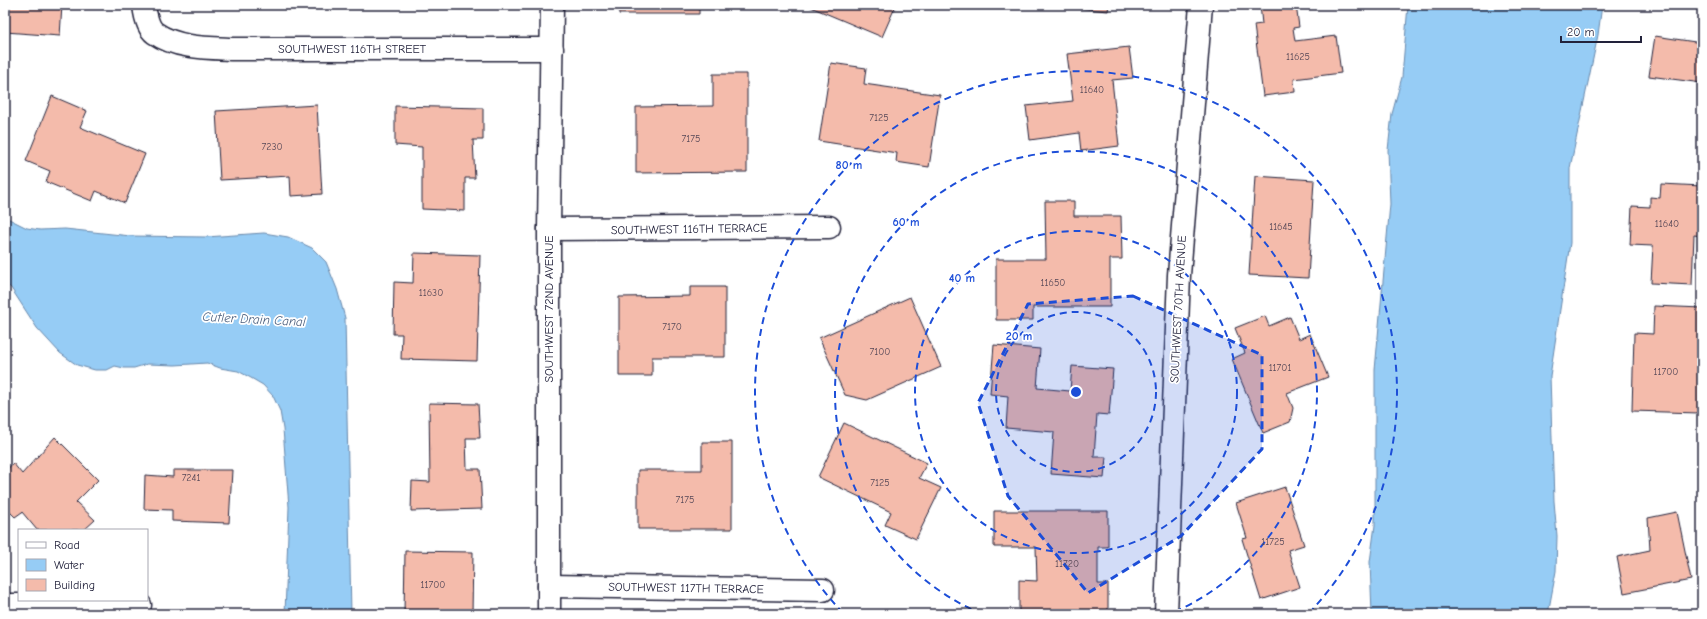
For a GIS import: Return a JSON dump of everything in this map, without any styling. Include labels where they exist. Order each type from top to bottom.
[{"type":"street","name":"SOUTHWEST 116TH STREET","points":[[144,5],[145,15],[154,32],[171,40],[199,47],[231,49],[552,49]]},
{"type":"street","name":"SOUTHWEST 72ND AVENUE","points":[[549,614],[552,5]]},
{"type":"street","name":"SOUTHWEST 70TH AVENUE","points":[[1166,614],[1179,275],[1201,5]]},
{"type":"street","name":"SOUTHWEST 116TH TERRACE","points":[[550,229],[600,230],[829,227]]},
{"type":"street","name":"SOUTHWEST 117TH TERRACE","points":[[549,586],[823,590]]},
{"type":"street","points":[[5,605],[140,605]]},
{"type":"highlighted area","points":[[1133,296],[1262,355],[1262,449],[1181,536],[1088,593],[1008,496],[978,403],[1028,304]]},
{"type":"water","points":[[1408,5],[1602,5],[1598,35],[1570,168],[1570,243],[1550,376],[1554,501],[1557,536],[1556,571],[1548,614],[1372,614],[1370,562],[1375,525],[1375,370],[1390,204],[1388,150],[1392,114],[1402,77]]},
{"type":"water","name":"Cutler Drain Canal","points":[[5,217],[27,228],[40,230],[65,229],[131,236],[206,237],[264,233],[288,237],[312,248],[326,262],[337,289],[345,318],[351,614],[285,614],[289,507],[283,429],[280,411],[273,396],[263,385],[238,371],[220,368],[207,363],[175,365],[147,364],[134,368],[115,366],[107,370],[95,370],[77,365],[60,353],[37,328],[11,288],[5,283]]},
{"type":"building","points":[[7,5],[62,5],[60,36],[5,32]]},
{"type":"building","points":[[619,5],[699,5],[699,14],[619,14]]},
{"type":"building","points":[[806,5],[896,5],[882,37]]},
{"type":"building","points":[[1046,5],[1109,5],[1108,11]]},
{"type":"building","points":[[1260,5],[1296,5],[1299,27],[1293,28],[1295,41],[1336,36],[1341,73],[1294,79],[1295,92],[1263,96],[1254,25],[1262,24]]},
{"type":"building","points":[[1655,36],[1702,43],[1702,83],[1649,76]]},
{"type":"building","points":[[1129,47],[1133,78],[1112,80],[1119,146],[1081,151],[1079,133],[1030,140],[1026,106],[1073,101],[1067,54]]},
{"type":"building","points":[[831,63],[866,68],[864,84],[940,95],[929,167],[896,162],[897,153],[819,141]]},
{"type":"building","points":[[713,74],[747,74],[747,172],[636,173],[636,107],[713,106]]},
{"type":"building","points":[[52,96],[87,111],[80,127],[145,154],[125,203],[96,191],[92,201],[46,182],[50,171],[26,161]]},
{"type":"building","points":[[317,105],[322,194],[291,196],[290,176],[220,180],[216,111]]},
{"type":"building","points":[[395,106],[483,108],[483,140],[473,140],[475,178],[465,178],[465,211],[422,209],[422,147],[395,145]]},
{"type":"building","points":[[1255,176],[1314,180],[1308,278],[1249,275]]},
{"type":"building","points":[[1661,184],[1702,186],[1702,236],[1694,235],[1692,285],[1651,283],[1653,246],[1630,245],[1632,206],[1650,207],[1650,197],[1660,198]]},
{"type":"building","points":[[1045,201],[1074,201],[1074,216],[1121,216],[1122,259],[1110,259],[1110,307],[1033,307],[1033,320],[996,320],[996,259],[1046,259]]},
{"type":"building","points":[[414,253],[480,255],[477,361],[401,359],[402,334],[393,334],[394,282],[413,283]]},
{"type":"building","points":[[690,287],[725,287],[725,357],[652,357],[652,376],[619,376],[619,297],[690,296]]},
{"type":"building","points":[[910,297],[941,367],[867,400],[845,395],[819,338]]},
{"type":"building","points":[[1654,306],[1702,308],[1699,413],[1632,411],[1634,333],[1653,334]]},
{"type":"building","points":[[1265,316],[1269,326],[1290,317],[1299,339],[1310,334],[1328,377],[1287,393],[1293,408],[1290,422],[1263,433],[1232,359],[1245,353],[1235,328]]},
{"type":"building","points":[[994,345],[1040,349],[1037,388],[1070,391],[1072,366],[1113,369],[1109,415],[1097,414],[1094,457],[1106,457],[1104,478],[1051,474],[1054,432],[1006,428],[1008,396],[990,394]]},
{"type":"building","points":[[429,403],[478,404],[480,438],[466,438],[467,469],[480,469],[482,509],[411,511],[412,481],[430,482]]},
{"type":"building","points":[[844,423],[927,463],[919,478],[941,488],[916,539],[885,525],[891,512],[818,477]]},
{"type":"building","points":[[55,437],[98,480],[76,502],[95,520],[85,529],[36,529],[22,512],[15,517],[5,507],[5,472],[13,463],[22,474]]},
{"type":"building","points":[[702,442],[732,442],[732,529],[638,529],[638,470],[702,470]]},
{"type":"building","points":[[173,470],[232,470],[229,523],[172,521],[172,510],[144,509],[145,475],[173,477]]},
{"type":"building","points":[[1285,487],[1304,545],[1288,550],[1300,587],[1261,600],[1242,539],[1247,538],[1236,503]]},
{"type":"building","points":[[994,511],[1108,511],[1108,547],[1098,547],[1098,584],[1108,584],[1108,614],[1019,614],[1019,580],[1037,581],[1036,547],[994,547]]},
{"type":"building","points":[[1677,512],[1691,580],[1624,593],[1617,557],[1650,550],[1648,518]]},
{"type":"building","points":[[405,551],[473,552],[472,614],[404,614]]}]
